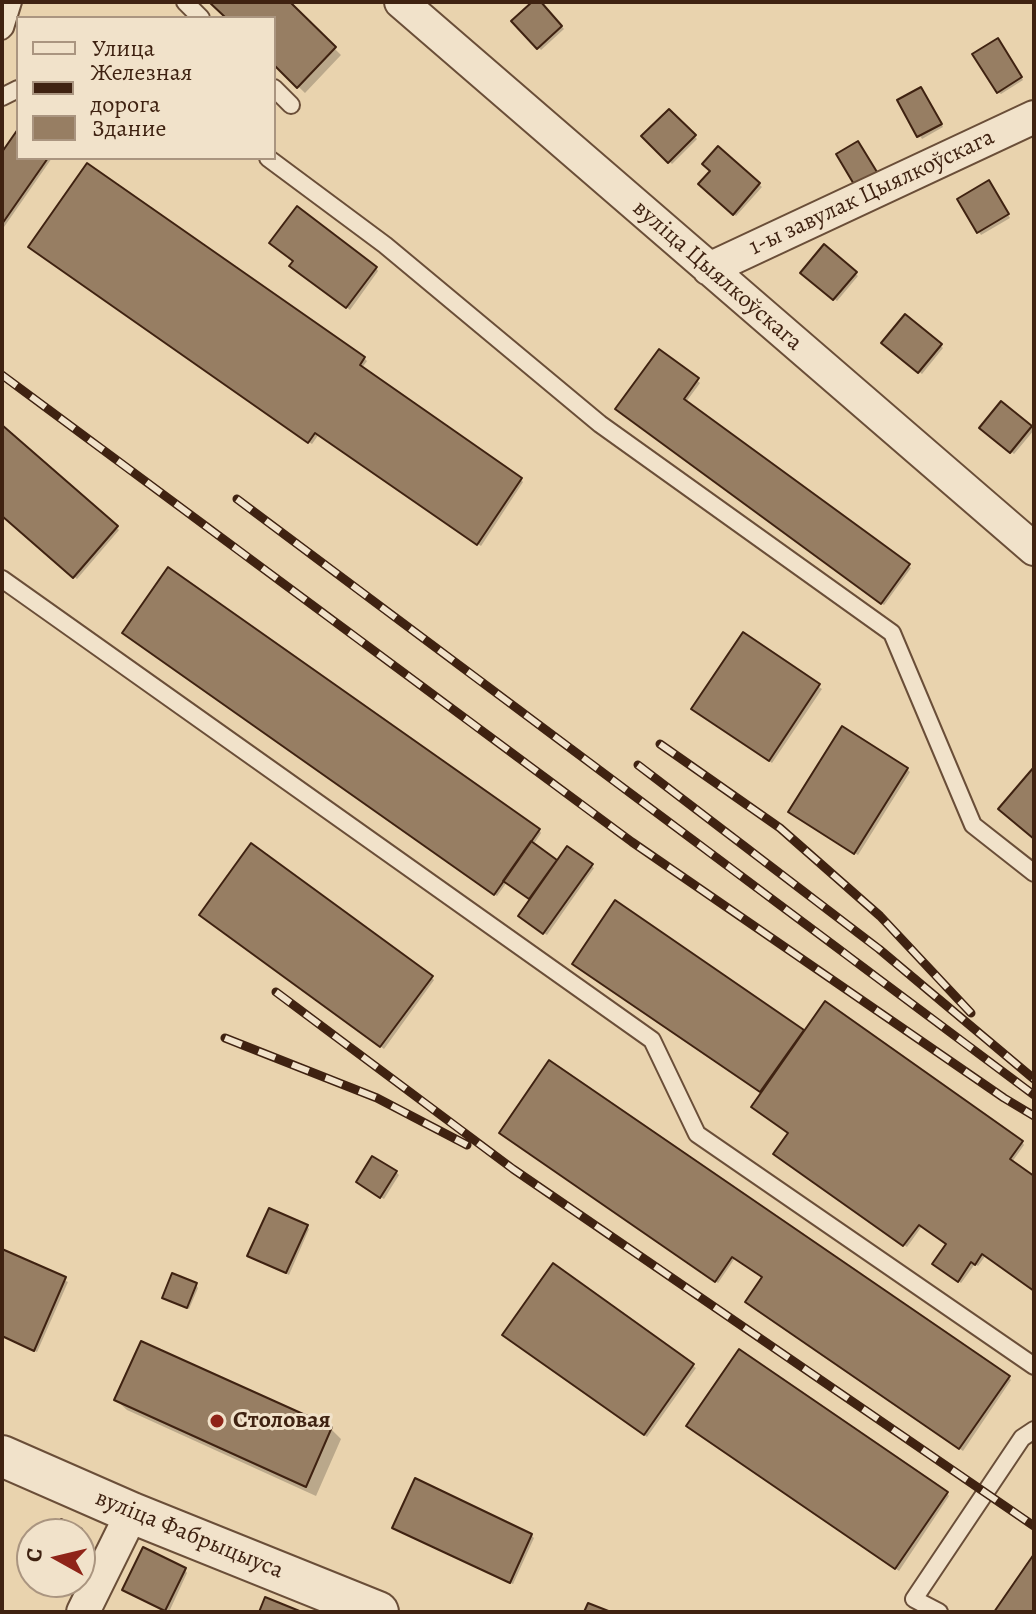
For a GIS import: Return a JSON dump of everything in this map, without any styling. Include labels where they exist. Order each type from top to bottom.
[{"type":"street","name":"вуліца Цыялкоўскага","points":[[401,2],[1034,549]]},
{"type":"street","name":"1-ы завулак Цыялкоўскага","points":[[709,269],[1034,117]]},
{"type":"street","name":"вуліца Фабрыцыуса","points":[[2,1456],[132,1513],[378,1612]]},
{"type":"street","points":[[83,1612],[132,1513]]},
{"type":"lane","points":[[2,31],[13,2]]},
{"type":"lane","points":[[276,90],[291,105]]},
{"type":"lane","points":[[271,160],[385,245],[600,424],[892,633],[973,825],[1034,873]]},
{"type":"lane","points":[[2,579],[652,1040],[697,1134],[1034,1366]]},
{"type":"lane","points":[[939,1612],[914,1599],[1022,1438],[1034,1430]]},
{"type":"building","points":[[209,2],[290,2],[336,47],[297,88],[276,67],[276,16],[224,16]]},
{"type":"building","points":[[532,2],[541,2],[562,26],[537,49],[511,21]]},
{"type":"building","points":[[998,38],[1022,77],[997,93],[972,54]]},
{"type":"building","points":[[921,87],[942,124],[917,137],[897,100]]},
{"type":"building","points":[[669,109],[696,135],[668,163],[641,136]]},
{"type":"building","points":[[16,132],[16,160],[47,160],[2,224],[2,152]]},
{"type":"building","points":[[858,141],[877,172],[855,186],[836,154]]},
{"type":"building","points":[[718,146],[760,183],[733,215],[698,184],[710,171],[702,164]]},
{"type":"building","points":[[87,163],[365,357],[360,365],[522,478],[477,545],[315,433],[308,443],[28,247]]},
{"type":"building","points":[[989,180],[1009,214],[977,233],[957,199]]},
{"type":"building","points":[[297,206],[377,267],[346,308],[289,266],[293,261],[269,243]]},
{"type":"building","points":[[824,244],[857,272],[833,300],[800,273]]},
{"type":"building","points":[[905,314],[942,344],[918,373],[881,343]]},
{"type":"building","points":[[659,349],[699,378],[684,399],[910,564],[881,604],[615,409]]},
{"type":"building","points":[[1001,401],[1032,426],[1010,453],[979,428]]},
{"type":"building","points":[[2,425],[118,526],[73,578],[2,516]]},
{"type":"building","points":[[168,567],[540,829],[494,895],[122,633]]},
{"type":"building","points":[[743,632],[820,684],[769,761],[691,709]]},
{"type":"building","points":[[842,726],[908,768],[854,854],[788,812]]},
{"type":"building","points":[[1034,767],[1034,839],[998,809]]},
{"type":"building","points":[[531,841],[557,860],[529,899],[503,881]]},
{"type":"building","points":[[251,843],[433,976],[380,1047],[199,915]]},
{"type":"building","points":[[567,846],[593,864],[543,934],[518,916]]},
{"type":"building","points":[[615,900],[804,1030],[760,1092],[572,964]]},
{"type":"building","points":[[825,1001],[1023,1141],[1010,1159],[1034,1176],[1034,1291],[982,1254],[975,1265],[971,1262],[958,1282],[932,1264],[946,1244],[919,1225],[903,1246],[773,1154],[788,1133],[751,1107]]},
{"type":"building","points":[[549,1060],[1010,1376],[959,1449],[745,1302],[762,1277],[732,1257],[715,1282],[499,1133]]},
{"type":"building","points":[[372,1156],[397,1171],[380,1198],[356,1182]]},
{"type":"building","points":[[269,1208],[308,1225],[286,1273],[247,1256]]},
{"type":"building","points":[[2,1249],[66,1277],[34,1351],[2,1336]]},
{"type":"building","points":[[553,1263],[694,1364],[644,1435],[502,1335]]},
{"type":"building","points":[[172,1273],[197,1283],[187,1308],[162,1298]]},
{"type":"building","points":[[141,1341],[332,1427],[306,1487],[114,1400]]},
{"type":"building","points":[[739,1349],[948,1492],[895,1569],[686,1426]]},
{"type":"building","points":[[415,1478],[532,1534],[510,1583],[392,1528]]},
{"type":"building","points":[[143,1547],[186,1568],[165,1611],[122,1590]]},
{"type":"building","points":[[1034,1554],[1034,1612],[994,1612]]},
{"type":"building","points":[[265,1597],[302,1612],[259,1612]]},
{"type":"building","points":[[588,1603],[611,1612],[584,1612]]},
{"type":"railway","points":[[2,375],[632,842],[1034,1116]]},
{"type":"railway","points":[[237,499],[1034,1095]]},
{"type":"railway","points":[[660,744],[780,828],[880,916],[971,1013]]},
{"type":"railway","points":[[638,765],[879,949],[1034,1079]]},
{"type":"railway","points":[[276,992],[513,1169],[1034,1526]]},
{"type":"railway","points":[[225,1038],[377,1098],[467,1145]]},
{"type":"place","name":"Столовая","points":[[217,1421]]}]
